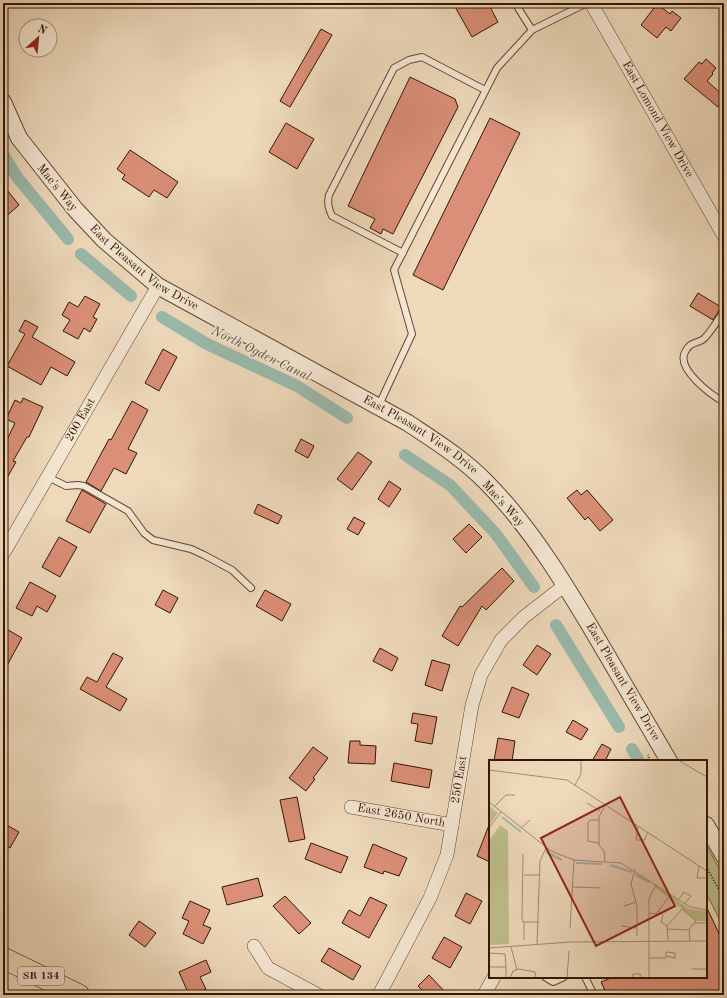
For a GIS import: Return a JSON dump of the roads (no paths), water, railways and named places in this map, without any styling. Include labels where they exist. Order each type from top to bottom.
[{"type":"main road","name":"SR 134","points":[[3,958],[79,995]]},
{"type":"street","name":"East Lomond View Drive","points":[[590,3],[724,236]]},
{"type":"street","name":"East Pleasant View Drive","points":[[3,102],[19,138],[75,209],[104,240],[158,286],[378,407],[438,443],[462,461],[487,483],[530,532],[565,585],[668,760]]},
{"type":"street","name":"200 East","points":[[3,554],[158,286]]},
{"type":"street","name":"250 East","points":[[380,995],[430,898],[447,855],[472,705],[481,675],[501,640],[524,617],[565,585]]},
{"type":"street","name":"East 2650 North","points":[[351,807],[452,825]]},
{"type":"street","points":[[707,827],[724,856]]},
{"type":"street","points":[[254,946],[268,968],[318,995]]},
{"type":"street","points":[[484,995],[493,978]]},
{"type":"lane","points":[[515,3],[532,30]]},
{"type":"lane","points":[[378,407],[412,334],[394,270],[485,90],[497,68],[532,30],[587,3]]},
{"type":"lane","points":[[402,253],[332,216],[328,208],[329,195],[394,68],[408,60],[422,57],[485,90]]},
{"type":"lane","points":[[724,311],[704,339],[692,344],[685,352],[684,357],[687,368],[692,376],[706,389],[724,402]]},
{"type":"lane","points":[[48,477],[66,486],[78,484],[84,486],[128,511],[144,533],[153,540],[191,549],[204,555],[232,570],[252,588]]},
{"type":"lane","points":[[547,978],[553,982],[562,978]]},
{"type":"lane","points":[[586,978],[594,995]]},
{"type":"waterway","name":"North Ogden Canal","points":[[3,154],[17,177],[68,239]]},
{"type":"waterway","name":"North Ogden Canal","points":[[81,254],[131,296]]},
{"type":"waterway","name":"North Ogden Canal","points":[[162,317],[207,344],[297,386],[347,418]]},
{"type":"waterway","name":"North Ogden Canal","points":[[405,455],[450,485],[496,534],[534,587]]},
{"type":"waterway","name":"North Ogden Canal","points":[[556,625],[619,727]]},
{"type":"waterway","name":"North Ogden Canal","points":[[632,749],[638,760]]}]
